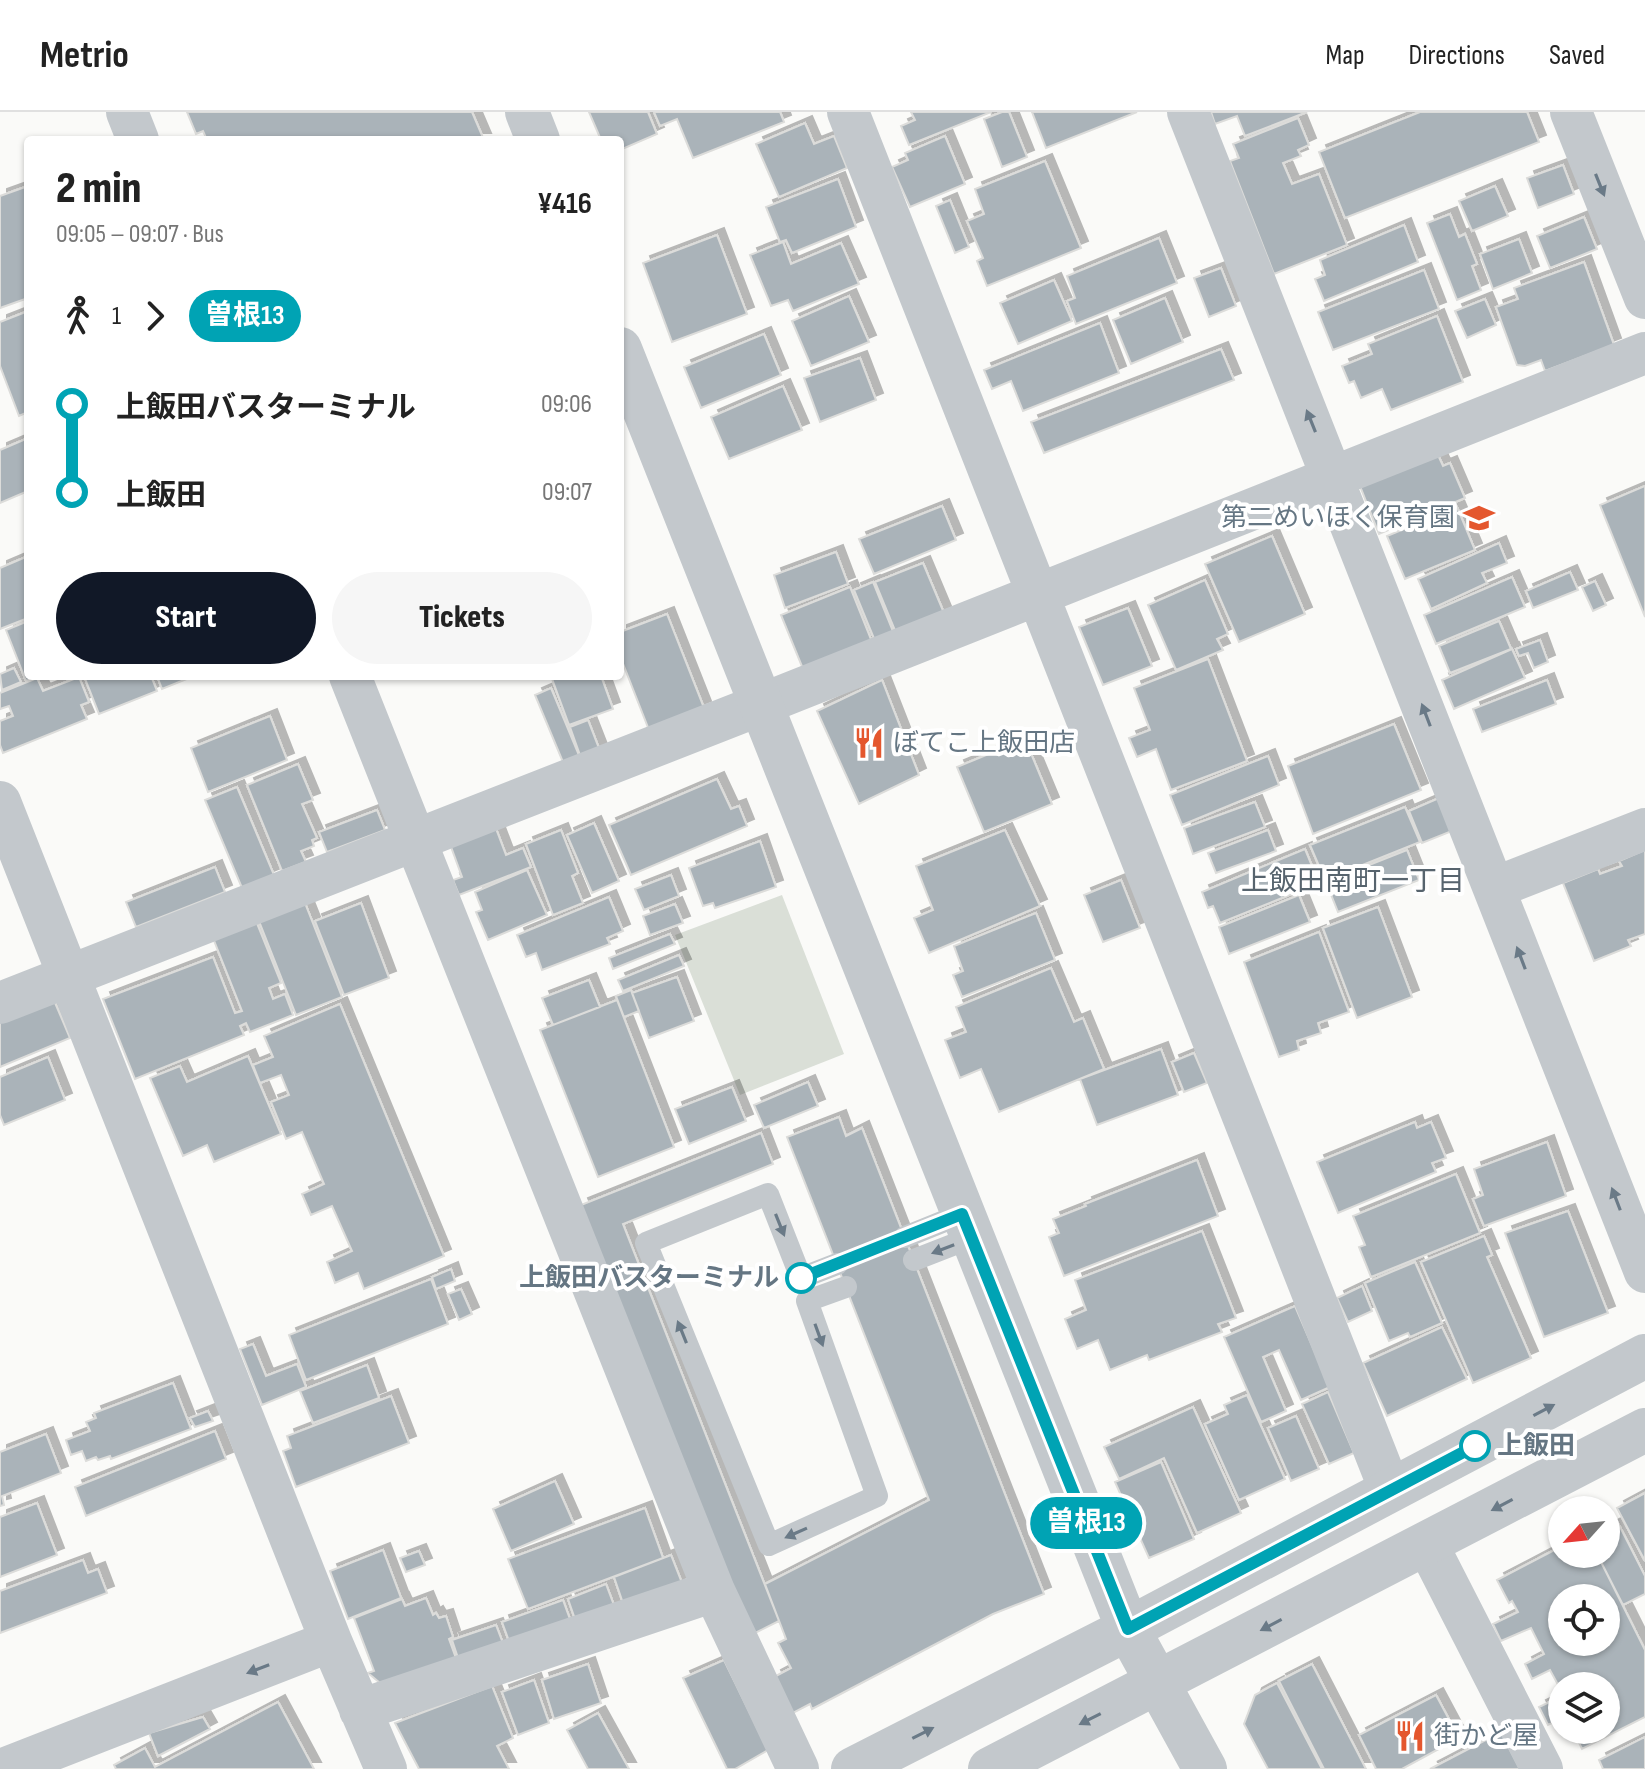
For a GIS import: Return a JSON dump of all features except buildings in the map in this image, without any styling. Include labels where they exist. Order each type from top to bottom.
[{"type":"street","points":[[127,112],[136,136]]},
{"type":"street","points":[[527,112],[536,136]]},
{"type":"street","points":[[848,112],[1390,1490]]},
{"type":"street","points":[[1188,112],[1645,1272]]},
{"type":"street","points":[[1571,112],[1645,298]]},
{"type":"street","points":[[0,1003],[1645,353]]},
{"type":"street","points":[[624,359],[1128,1629],[1205,1769]]},
{"type":"street","points":[[352,680],[714,1591],[798,1769]]},
{"type":"street","points":[[0,802],[331,1641],[386,1769]]},
{"type":"street","points":[[1494,888],[1645,829]]},
{"type":"street","points":[[853,1769],[1128,1629],[1645,1356]]},
{"type":"street","points":[[990,1769],[1645,1430]]},
{"type":"street","points":[[1427,1544],[1542,1769]]},
{"type":"street","points":[[360,1710],[714,1591]]},
{"type":"street","points":[[3,1769],[331,1641]]},
{"type":"lane","points":[[837,1264],[801,1278],[768,1194],[646,1243],[769,1545],[877,1496],[807,1301],[846,1287]]},
{"type":"lane","points":[[905,1237],[967,1226]]},
{"type":"lane","points":[[914,1260],[967,1226]]},
{"type":"shaded area","points":[[782,895],[844,1054],[740,1095],[675,935]]},
{"type":"bus line","name":"曽根13","points":[[801,1278],[962,1214],[1128,1629],[1475,1446]]},
{"type":"place","name":"第二めいほく保育園","points":[[1479,518]]},
{"type":"place","name":"ぼてこ上飯田店","points":[[869,743]]},
{"type":"place","name":"上飯田バスターミナル","points":[[801,1278]]},
{"type":"place","name":"上飯田","points":[[1475,1446]]},
{"type":"place","name":"街かど屋","points":[[1410,1736]]},
{"type":"district","name":"上飯田南町一丁目","points":[[1353,881]]}]
